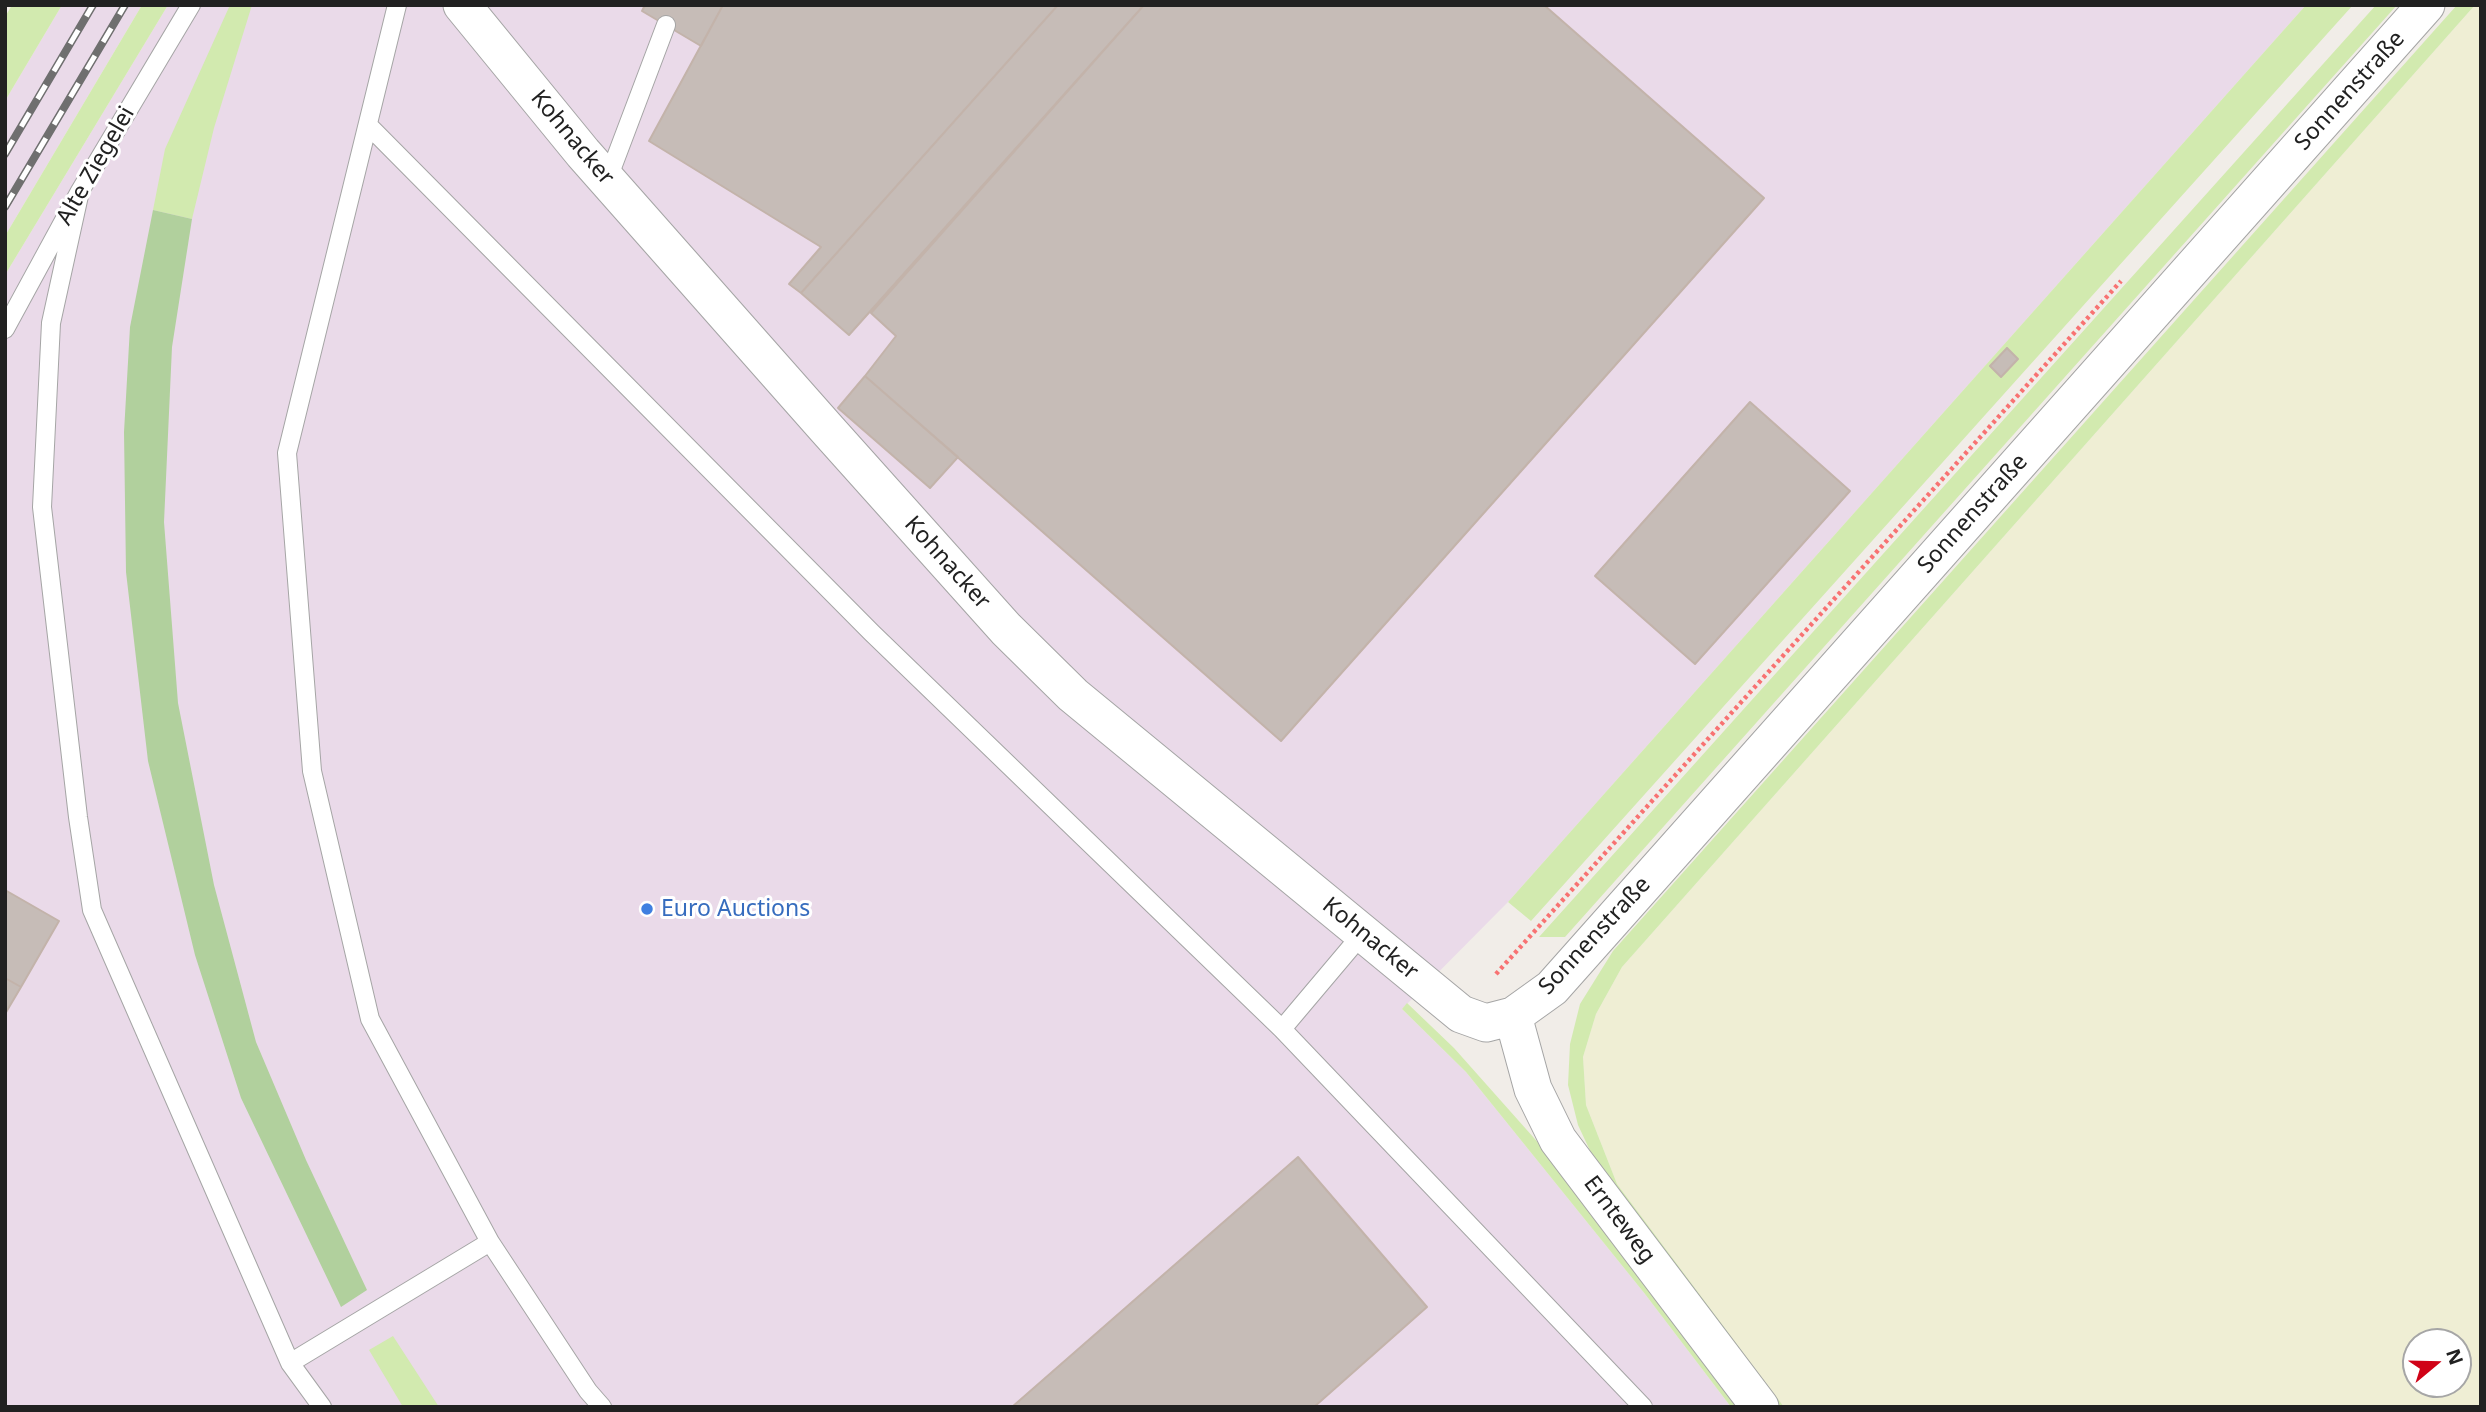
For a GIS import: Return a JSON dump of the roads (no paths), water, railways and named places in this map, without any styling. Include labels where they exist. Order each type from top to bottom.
[{"type":"street","name":"Kohnacker","points":[[462,5],[607,181],[1016,638],[1073,695],[1461,1014],[1486,1023],[1513,1016]]},
{"type":"street","name":"Sonnenstraße","points":[[1513,1016],[1552,988],[2426,5]]},
{"type":"street","name":"Ernteweg","points":[[1513,1016],[1533,1089],[1558,1140],[1760,1407]]},
{"type":"lane","name":"Alte Ziegelei","points":[[5,329],[80,191],[191,5]]},
{"type":"lane","points":[[397,5],[287,453],[312,771],[370,1019],[490,1242],[601,1407]]},
{"type":"lane","points":[[607,181],[666,25]]},
{"type":"lane","points":[[368,125],[872,633],[1282,1029],[1643,1407]]},
{"type":"lane","points":[[80,191],[51,323],[42,507],[78,817],[92,909],[290,1363],[322,1407]]},
{"type":"lane","points":[[1282,1029],[1363,933]]},
{"type":"lane","points":[[290,1363],[490,1242]]},
{"type":"railway","points":[[5,154],[93,5]]},
{"type":"railway","points":[[5,207],[125,5]]},
{"type":"place","name":"Euro Auctions","points":[[647,909]]}]
